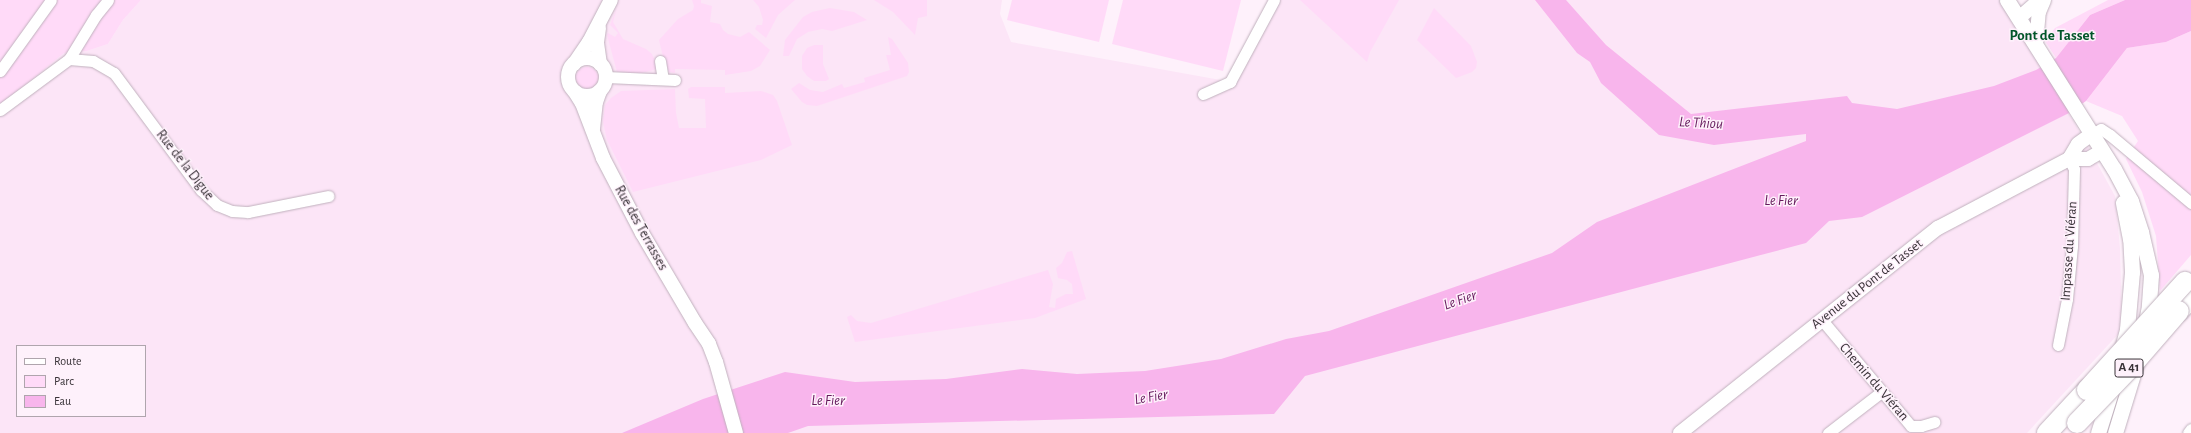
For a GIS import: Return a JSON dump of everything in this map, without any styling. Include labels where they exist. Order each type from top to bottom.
[{"type":"highway","name":"A 41","points":[[2047,433],[2087,390],[2186,291]]},
{"type":"highway","name":"A 41","points":[[2072,428],[2132,366],[2186,291]]},
{"type":"main road","points":[[2007,0],[2119,177],[2131,201],[2141,232],[2150,275],[2149,306],[2142,344],[2115,433]]},
{"type":"main road","points":[[2098,433],[2127,329],[2132,272],[2124,207],[2105,156]]},
{"type":"street","points":[[0,71],[51,0]]},
{"type":"street","points":[[0,110],[69,59],[96,14],[108,0]]},
{"type":"street","points":[[600,21],[597,43],[600,64],[606,78],[600,91],[588,96],[575,92],[570,87],[568,77],[574,64],[589,42],[600,21],[611,0]]},
{"type":"street","points":[[1203,94],[1230,82],[1274,0]]},
{"type":"street","points":[[2019,18],[2040,0]]},
{"type":"street","points":[[2039,49],[2039,12],[2044,0]]},
{"type":"street","name":"Rue de la Digue","points":[[69,59],[93,61],[108,68],[117,76],[201,190],[217,205],[232,211],[248,212],[328,196]]},
{"type":"street","points":[[574,64],[587,59],[600,64]]},
{"type":"street","points":[[660,61],[663,79]]},
{"type":"street","points":[[606,78],[675,80]]},
{"type":"street","name":"Rue des Terrasses","points":[[592,130],[596,102],[600,91]]},
{"type":"street","name":"Rue des Terrasses","points":[[575,92],[603,158],[642,233],[695,323],[712,363]]},
{"type":"street","points":[[2092,134],[2101,129],[2110,135],[2191,203]]},
{"type":"street","name":"Avenue du Pont de Tasset","points":[[1680,433],[1938,228],[2069,158],[2078,144],[2092,134]]},
{"type":"street","name":"Avenue du Pont de Tasset","points":[[2069,158],[2088,159],[2105,156]]},
{"type":"street","name":"Impasse du Viéran","points":[[2058,345],[2066,299],[2072,246],[2074,169],[2069,158]]},
{"type":"street","name":"Chemin du Viéran","points":[[1822,320],[1911,426],[1921,426],[1934,422]]},
{"type":"street","points":[[712,363],[727,433]]},
{"type":"street","points":[[712,363],[736,433]]},
{"type":"street","points":[[1828,433],[1881,392]]},
{"type":"street","points":[[2188,433],[2191,429]]},
{"type":"shaded area","points":[[141,0],[1002,0],[1000,14],[1011,42],[1226,81],[1277,0],[1999,0],[2012,14],[2115,196],[2120,248],[2122,330],[2027,433],[0,433],[0,106],[64,53],[87,51],[108,44],[123,20]]},
{"type":"green space","points":[[0,0],[141,0],[123,20],[108,44],[87,51],[64,53],[0,106]]},
{"type":"green space","points":[[692,0],[701,0],[701,3],[712,6],[710,22],[720,24],[723,30],[728,34],[740,37],[749,32],[770,50],[760,66],[751,71],[725,75],[725,70],[675,69],[675,73],[669,72],[664,61],[659,40],[678,19],[693,10],[694,6]]},
{"type":"green space","points":[[753,0],[795,0],[778,15],[766,38],[755,29],[757,25],[762,25],[763,20],[759,7]]},
{"type":"green space","points":[[874,0],[927,0],[927,16],[918,18],[915,35],[893,12]]},
{"type":"green space","points":[[1012,0],[1109,0],[1099,42],[1007,20]]},
{"type":"green space","points":[[1123,0],[1241,0],[1223,71],[1112,44]]},
{"type":"green space","points":[[1300,0],[1399,0],[1370,52],[1367,62]]},
{"type":"green space","points":[[2108,0],[2125,0],[2090,15],[2056,58],[2045,41],[2055,28]]},
{"type":"green space","points":[[617,8],[613,22],[623,39],[646,49],[652,54],[657,65],[656,69],[639,74],[617,72],[607,35],[608,33],[615,37],[618,33],[610,25]]},
{"type":"green space","points":[[830,8],[854,12],[867,20],[832,31],[822,29],[808,32],[797,39],[789,56],[783,56],[785,40],[803,17],[812,12]]},
{"type":"green space","points":[[1434,8],[1471,46],[1477,62],[1476,68],[1472,72],[1456,78],[1417,40]]},
{"type":"green space","points":[[2191,31],[2191,255],[2160,291],[2156,236],[2142,192],[2126,159],[2138,141],[2122,116],[2086,101],[2127,48],[2166,42]]},
{"type":"green space","points":[[888,37],[892,39],[908,63],[909,72],[907,76],[817,106],[807,105],[802,102],[791,89],[799,83],[810,90],[823,92],[842,84],[844,88],[865,82],[864,78],[890,70],[886,55],[891,55]]},
{"type":"green space","points":[[814,45],[823,45],[823,64],[829,79],[826,81],[814,81],[807,76],[802,69],[802,56],[807,48]]},
{"type":"green space","points":[[587,67],[595,70],[598,78],[595,86],[587,89],[579,86],[576,78],[579,70]]},
{"type":"green space","points":[[691,87],[725,87],[725,93],[761,91],[773,95],[777,101],[792,145],[761,160],[633,192],[607,140],[603,122],[605,105],[611,98],[621,91],[675,89],[676,113],[679,128],[706,128],[705,99],[689,98],[688,89]]},
{"type":"green space","points":[[1072,251],[1086,299],[1035,318],[855,342],[847,317],[851,315],[857,321],[871,323],[1048,270],[1053,284],[1049,307],[1055,308],[1056,299],[1066,294],[1073,294],[1072,284],[1067,280],[1058,278],[1056,268],[1062,263],[1067,252]]},
{"type":"water","name":"Le Fier","points":[[1535,0],[1566,0],[1606,45],[1691,114],[1847,96],[1852,103],[1897,109],[1994,86],[2036,70],[2056,58],[2090,15],[2125,0],[2191,0],[2191,31],[2166,42],[2127,48],[2086,101],[2069,113],[1862,217],[1829,221],[1806,243],[1305,376],[1274,414],[808,426],[788,433],[622,433],[703,399],[785,372],[855,382],[946,379],[1022,369],[1077,374],[1145,371],[1221,359],[1286,339],[1329,331],[1552,253],[1597,222],[1806,141],[1806,134],[1714,145],[1659,135],[1601,83],[1590,62],[1577,53]]},
{"type":"district","name":"Pont de Tasset","points":[[2052,36]]},
{"type":"water label","name":"Le Thiou","points":[[1701,123]]}]
